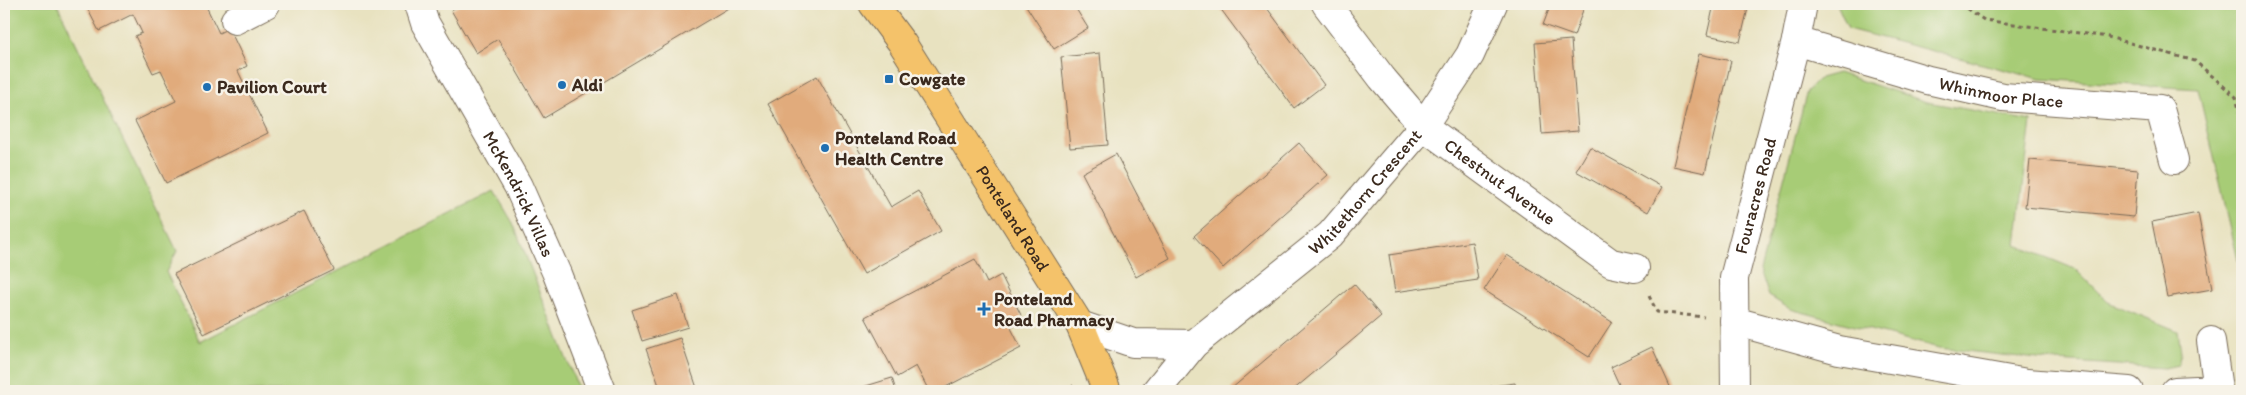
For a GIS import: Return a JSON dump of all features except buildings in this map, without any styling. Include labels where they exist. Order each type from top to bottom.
[{"type":"highway","name":"Ponteland Road","points":[[873,4],[902,43],[1080,326],[1107,391]]},
{"type":"street","points":[[235,20],[266,4]]},
{"type":"street","name":"McKendrick Villas","points":[[419,4],[425,24],[518,186],[557,274],[602,391]]},
{"type":"street","name":"Chestnut Avenue","points":[[1326,4],[1382,78],[1422,126],[1611,263],[1635,268]]},
{"type":"street","name":"Whitethorn Crescent","points":[[1156,391],[1194,344],[1330,235],[1422,126],[1470,55],[1493,4]]},
{"type":"street","name":"Fouracres Road","points":[[1735,391],[1734,278],[1796,40],[1803,4]]},
{"type":"street","name":"Whinmoor Place","points":[[1796,40],[1928,80],[2004,97],[2160,109],[2174,160]]},
{"type":"street","points":[[1734,320],[1839,350],[2027,383],[2129,391]]},
{"type":"street","points":[[1080,326],[1134,343],[1194,344]]},
{"type":"street","points":[[2175,391],[2218,389],[2211,341]]},
{"type":"path","points":[[1961,4],[1984,20],[2108,37],[2196,61],[2236,97],[2242,122]]},
{"type":"path","points":[[1635,268],[1657,312],[1734,320]]},
{"type":"green space","points":[[4,4],[57,4],[177,251],[166,272],[200,342],[494,191],[513,223],[579,391],[4,391]]},
{"type":"green space","points":[[1837,4],[2242,4],[2242,277],[2198,89],[2040,79],[1848,29]]},
{"type":"green space","points":[[1838,73],[1927,102],[2031,121],[2016,245],[2075,269],[2108,302],[2178,331],[2181,352],[2178,365],[2164,368],[2056,361],[1939,348],[1790,309],[1769,296],[1760,270],[1807,91],[1820,78]]},
{"type":"place","name":"Cowgate","points":[[889,79]]},
{"type":"place","name":"Aldi","points":[[562,85]]},
{"type":"place","name":"Pavilion Court","points":[[207,87]]},
{"type":"place","name":"Ponteland Road Health Centre","points":[[825,148]]},
{"type":"place","name":"Ponteland Road Pharmacy","points":[[984,309]]}]
